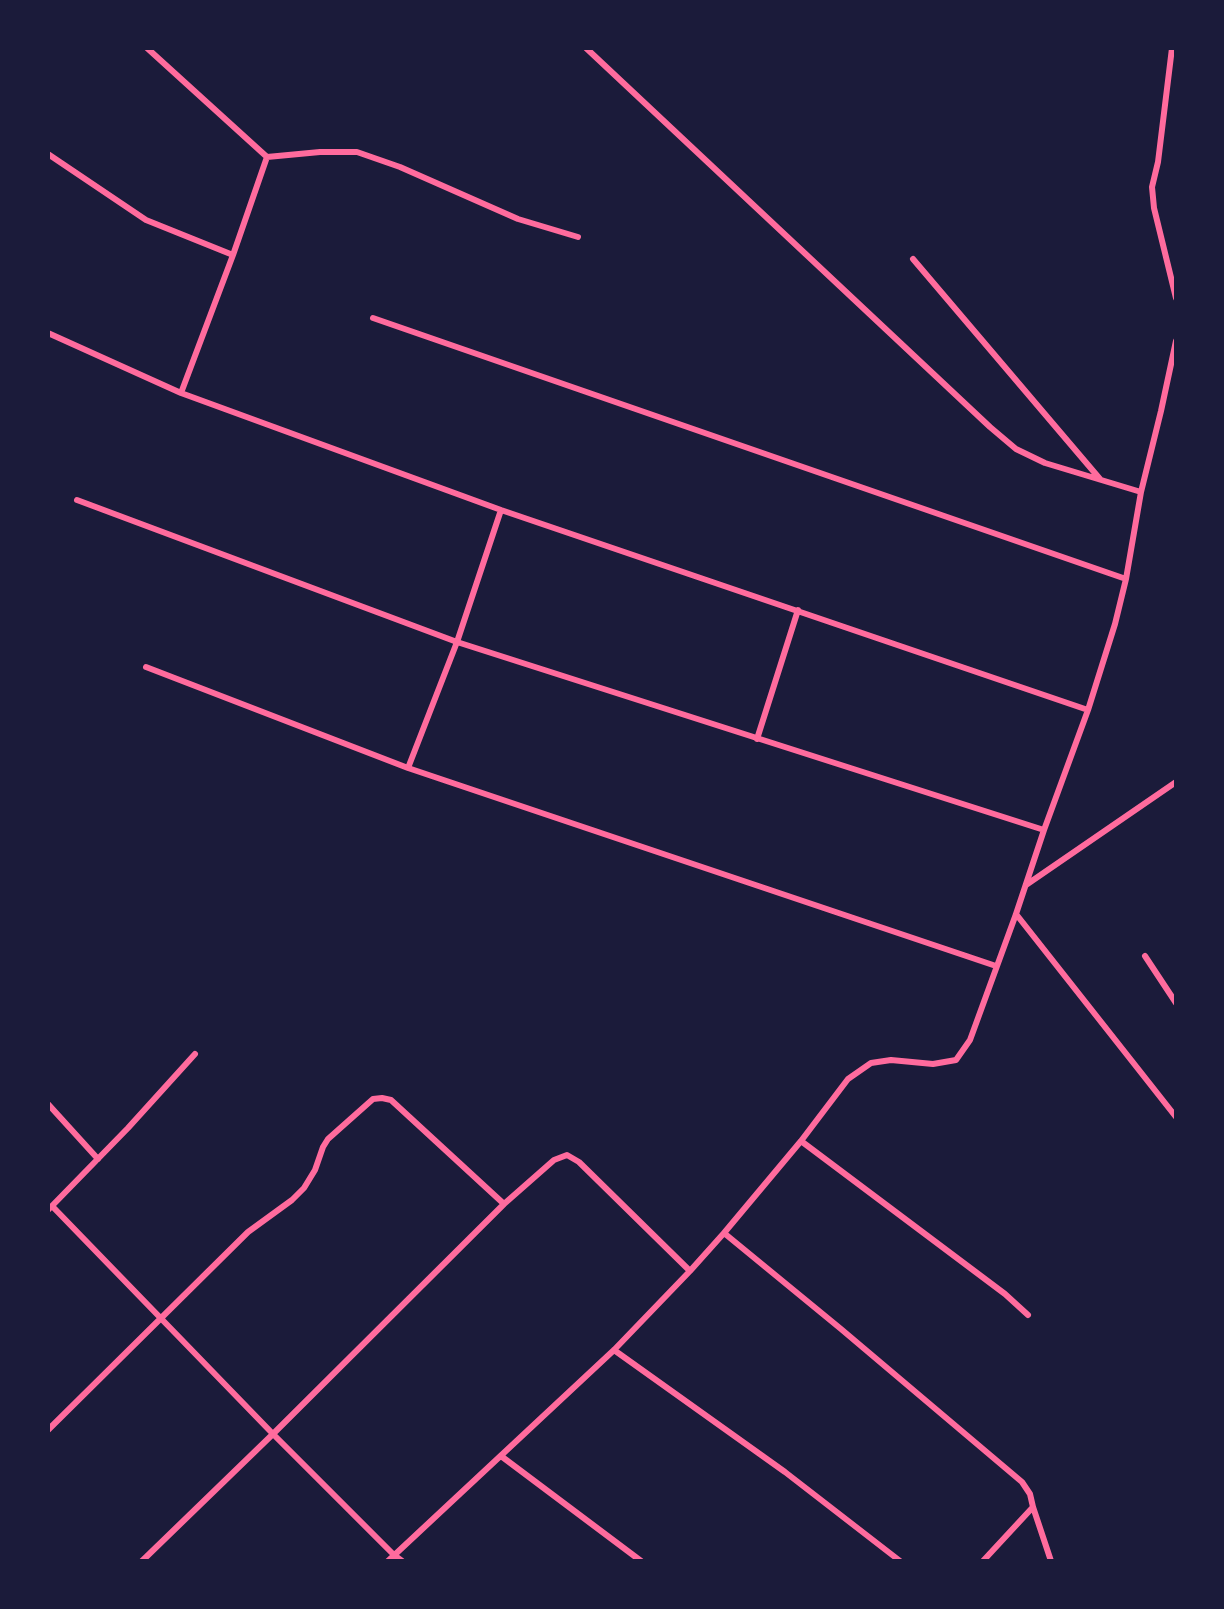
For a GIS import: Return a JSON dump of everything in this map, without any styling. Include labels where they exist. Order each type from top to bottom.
[{"type":"street","points":[[147,48],[267,157],[320,152],[357,152],[400,167],[518,219],[578,237]]},
{"type":"street","points":[[586,48],[1016,449],[1045,463],[1141,492]]},
{"type":"street","points":[[1172,48],[1158,162],[1152,186],[1154,208],[1176,298]]},
{"type":"street","points":[[48,154],[146,220],[233,255]]},
{"type":"street","points":[[181,393],[267,157]]},
{"type":"street","points":[[913,259],[1100,479]]},
{"type":"street","points":[[372,318],[1126,579]]},
{"type":"street","points":[[48,333],[181,393],[501,510],[1088,710]]},
{"type":"street","points":[[388,1561],[614,1350],[690,1271],[801,1141],[848,1079],[871,1063],[891,1060],[933,1064],[956,1060],[970,1040],[1088,710],[1115,624],[1126,579],[1141,492],[1176,341]]},
{"type":"street","points":[[77,500],[457,642],[1044,830]]},
{"type":"street","points":[[408,768],[457,642],[501,510]]},
{"type":"street","points":[[756,739],[798,610]]},
{"type":"street","points":[[146,667],[408,768],[996,966]]},
{"type":"street","points":[[1025,885],[1176,782]]},
{"type":"street","points":[[1016,914],[1176,1117]]},
{"type":"street","points":[[1145,956],[1176,1003]]},
{"type":"street","points":[[195,1054],[50,1208],[402,1561]]},
{"type":"street","points":[[48,1430],[248,1232],[292,1200],[304,1188],[315,1170],[323,1147],[336,1132],[373,1099],[391,1100],[504,1204]]},
{"type":"street","points":[[48,1104],[98,1159]]},
{"type":"street","points":[[801,1141],[1005,1294],[1028,1315]]},
{"type":"street","points":[[142,1561],[504,1204],[554,1160],[567,1155],[579,1162],[690,1271]]},
{"type":"street","points":[[724,1233],[1022,1482],[1030,1494],[1051,1561]]},
{"type":"street","points":[[614,1350],[785,1472],[900,1561]]},
{"type":"street","points":[[501,1456],[641,1561]]},
{"type":"street","points":[[983,1561],[1033,1507]]}]
